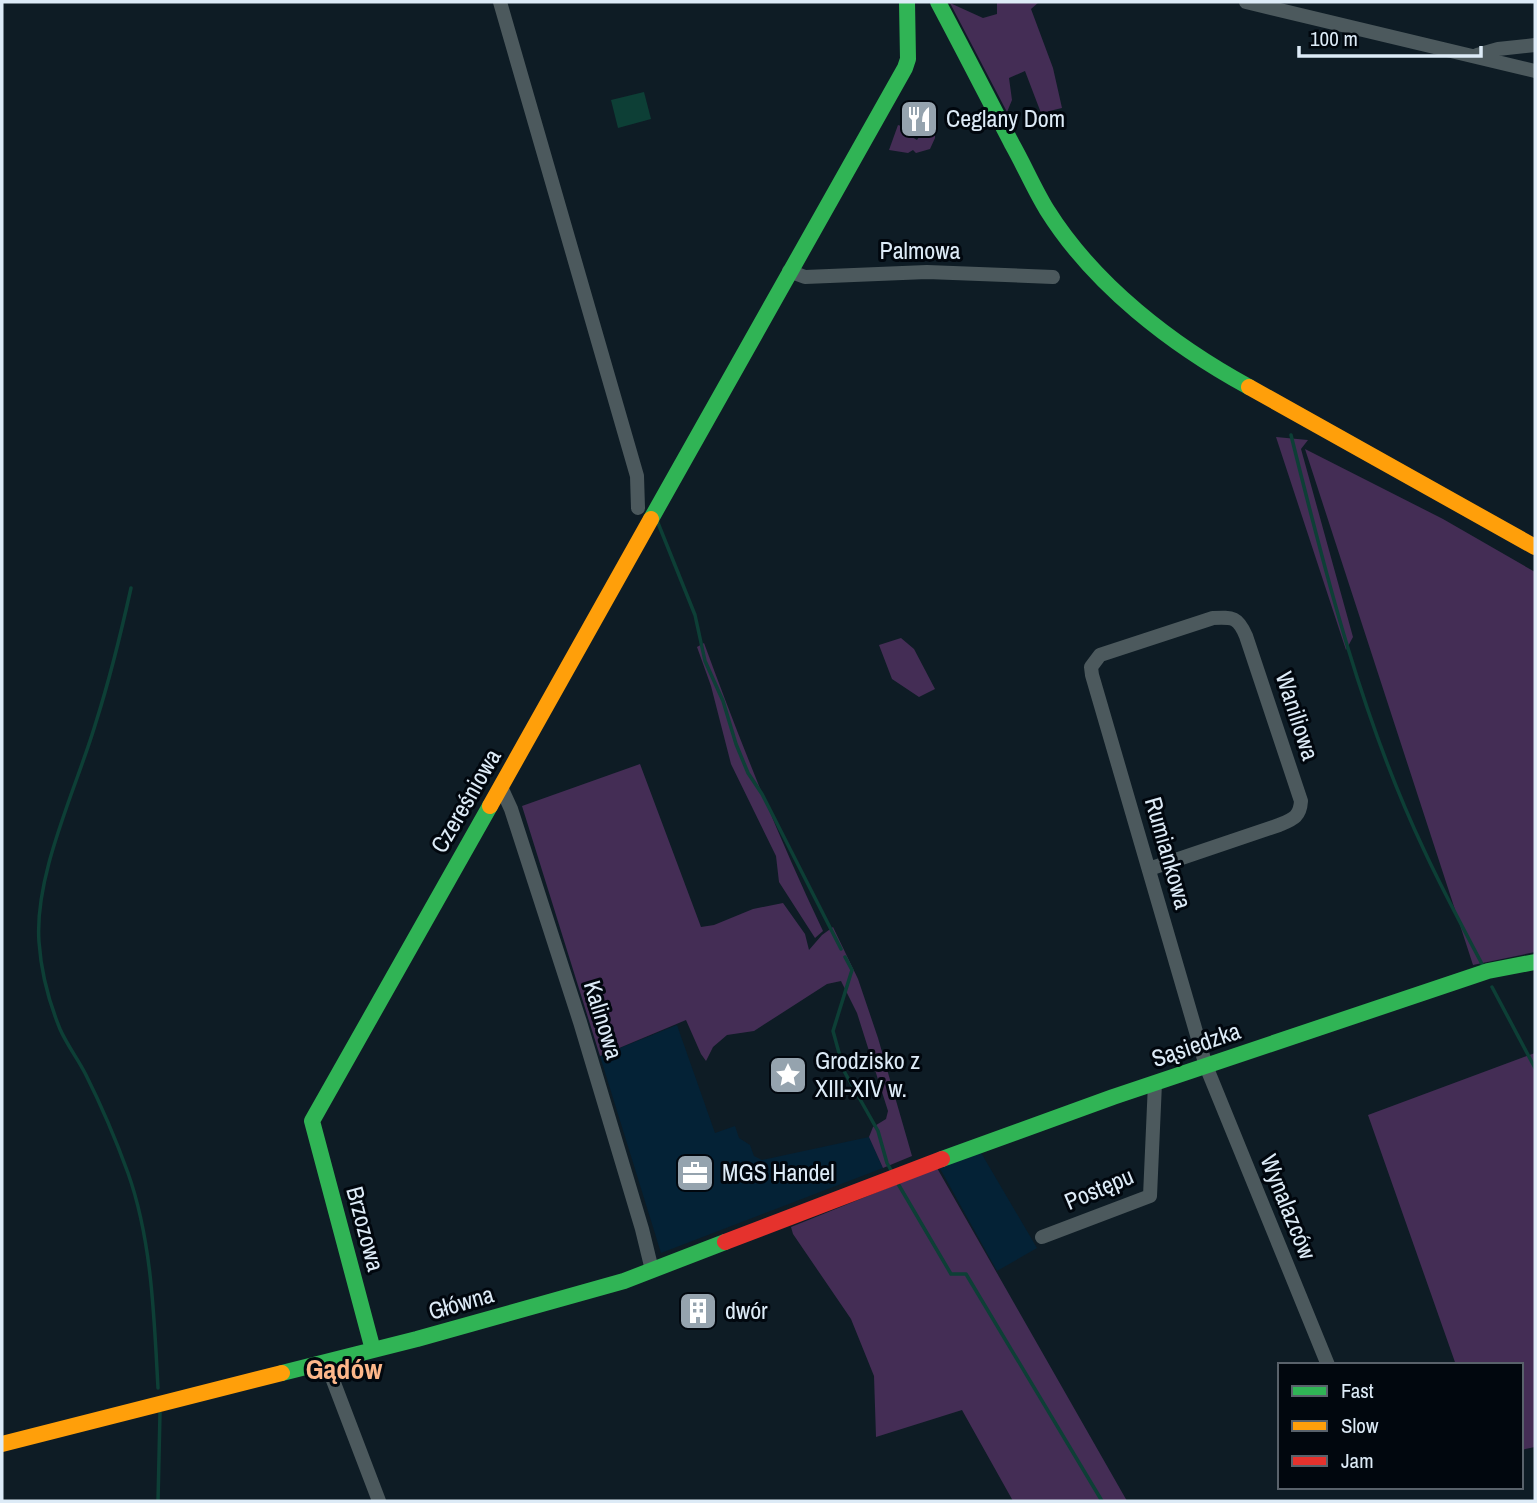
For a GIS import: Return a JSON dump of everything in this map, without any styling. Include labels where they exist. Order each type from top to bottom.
[{"type":"street","points":[[500,2],[637,476],[638,508]]},
{"type":"street","name":"Czereśniowa","points":[[312,1121],[905,68],[908,58],[907,2]]},
{"type":"street","points":[[937,2],[1047,210],[1079,253],[1125,300],[1205,363],[1535,547]]},
{"type":"street","points":[[1247,2],[1535,71]]},
{"type":"street","points":[[1476,55],[1535,45]]},
{"type":"street","name":"Palmowa","points":[[789,271],[805,277],[927,272],[1053,277]]},
{"type":"street","name":"Waniliowa","points":[[1100,655],[1213,618],[1232,617],[1241,624],[1301,801],[1300,811],[1285,822],[1149,869]]},
{"type":"street","name":"Rumiankowa","points":[[1100,655],[1091,667],[1092,675],[1206,1066]]},
{"type":"street","name":"Kalinowa","points":[[500,787],[511,809],[580,1021],[652,1270]]},
{"type":"street","name":"Sąsiedzka","points":[[920,1167],[1155,1083],[1488,971],[1535,962]]},
{"type":"street","name":"Wynalazców","points":[[1206,1066],[1327,1363]]},
{"type":"street","name":"Postępu","points":[[1042,1237],[1150,1196],[1155,1083]]},
{"type":"street","name":"Brzozowa","points":[[312,1121],[373,1350]]},
{"type":"street","name":"Główna","points":[[2,1444],[563,1299],[652,1270],[797,1212],[920,1167]]},
{"type":"street","points":[[327,1362],[379,1501]]},
{"type":"shaded area","points":[[997,2],[1039,2],[1031,9],[1053,68],[1062,108],[1041,113],[1025,71],[1009,78],[1012,100],[1007,112],[950,3],[983,18],[997,14]]},
{"type":"shaded area","points":[[644,92],[651,119],[618,128],[611,100]]},
{"type":"shaded area","points":[[898,125],[901,126],[900,130],[917,140],[924,129],[935,133],[930,149],[916,153],[913,150],[908,153],[889,150]]},
{"type":"shaded area","points":[[1276,437],[1308,440],[1301,449],[1353,637],[1346,650]]},
{"type":"shaded area","points":[[1305,449],[1443,519],[1535,572],[1535,952],[1473,965]]},
{"type":"shaded area","points":[[901,638],[914,649],[935,689],[919,697],[892,679],[879,645]]},
{"type":"shaded area","points":[[704,643],[760,788],[823,931],[815,938],[779,882],[776,856],[731,764],[711,686],[697,647]]},
{"type":"shaded area","points":[[640,764],[701,927],[714,925],[753,909],[783,903],[805,934],[809,950],[833,927],[858,979],[912,1156],[883,1168],[869,1137],[873,1127],[886,1119],[888,1111],[857,1013],[841,981],[827,984],[754,1031],[727,1035],[713,1047],[706,1061],[686,1020],[600,1056],[522,806]]},
{"type":"shaded area","points":[[677,1025],[715,1133],[735,1126],[739,1138],[750,1145],[754,1156],[762,1160],[869,1137],[883,1168],[661,1253],[600,1056]]},
{"type":"shaded area","points":[[1535,1053],[1535,1447],[1523,1450],[1523,1363],[1455,1363],[1368,1115]]},
{"type":"shaded area","points":[[980,1151],[1037,1248],[997,1271],[938,1165]]},
{"type":"shaded area","points":[[937,1168],[1127,1501],[1013,1501],[962,1410],[876,1437],[874,1376],[851,1319],[793,1234],[791,1227]]},
{"type":"waterway","points":[[1291,435],[1347,646],[1382,750],[1424,850],[1482,964]]},
{"type":"waterway","points":[[658,523],[695,615],[705,661],[723,701],[748,773],[762,794],[841,949]]},
{"type":"waterway","points":[[131,588],[101,705],[50,860],[39,916],[39,942],[44,975],[56,1019],[103,1111],[136,1199],[147,1252],[158,1388]]},
{"type":"waterway","points":[[845,957],[852,970],[833,1031],[844,1071],[878,1131],[892,1172]]},
{"type":"waterway","points":[[1492,987],[1535,1068]]},
{"type":"waterway","points":[[897,1182],[951,1274],[966,1274],[1102,1501]]},
{"type":"waterway","points":[[158,1501],[160,1413]]},
{"type":"traffic: fast","points":[[651,519],[905,68],[908,59],[907,2]]},
{"type":"traffic: fast","points":[[938,2],[1038,194],[1066,237],[1111,288],[1137,311],[1192,352],[1249,387]]},
{"type":"traffic: fast","points":[[373,1350],[312,1121],[490,806]]},
{"type":"traffic: fast","points":[[942,1159],[1113,1097],[1488,971],[1535,962]]},
{"type":"traffic: fast","points":[[282,1373],[417,1339],[624,1281],[725,1242]]},
{"type":"traffic: slow","points":[[1249,387],[1535,547]]},
{"type":"traffic: slow","points":[[490,806],[651,519]]},
{"type":"traffic: slow","points":[[2,1444],[282,1373]]},
{"type":"traffic: jam","points":[[725,1242],[942,1159]]},
{"type":"place","name":"Ceglany Dom","points":[[919,119]]},
{"type":"place","name":"Grodzisko z XIII-XIV w.","points":[[788,1075]]},
{"type":"place","name":"MGS Handel","points":[[695,1173]]},
{"type":"place","name":"dwór","points":[[698,1311]]},
{"type":"district","name":"Gądów","points":[[344,1369]]}]
